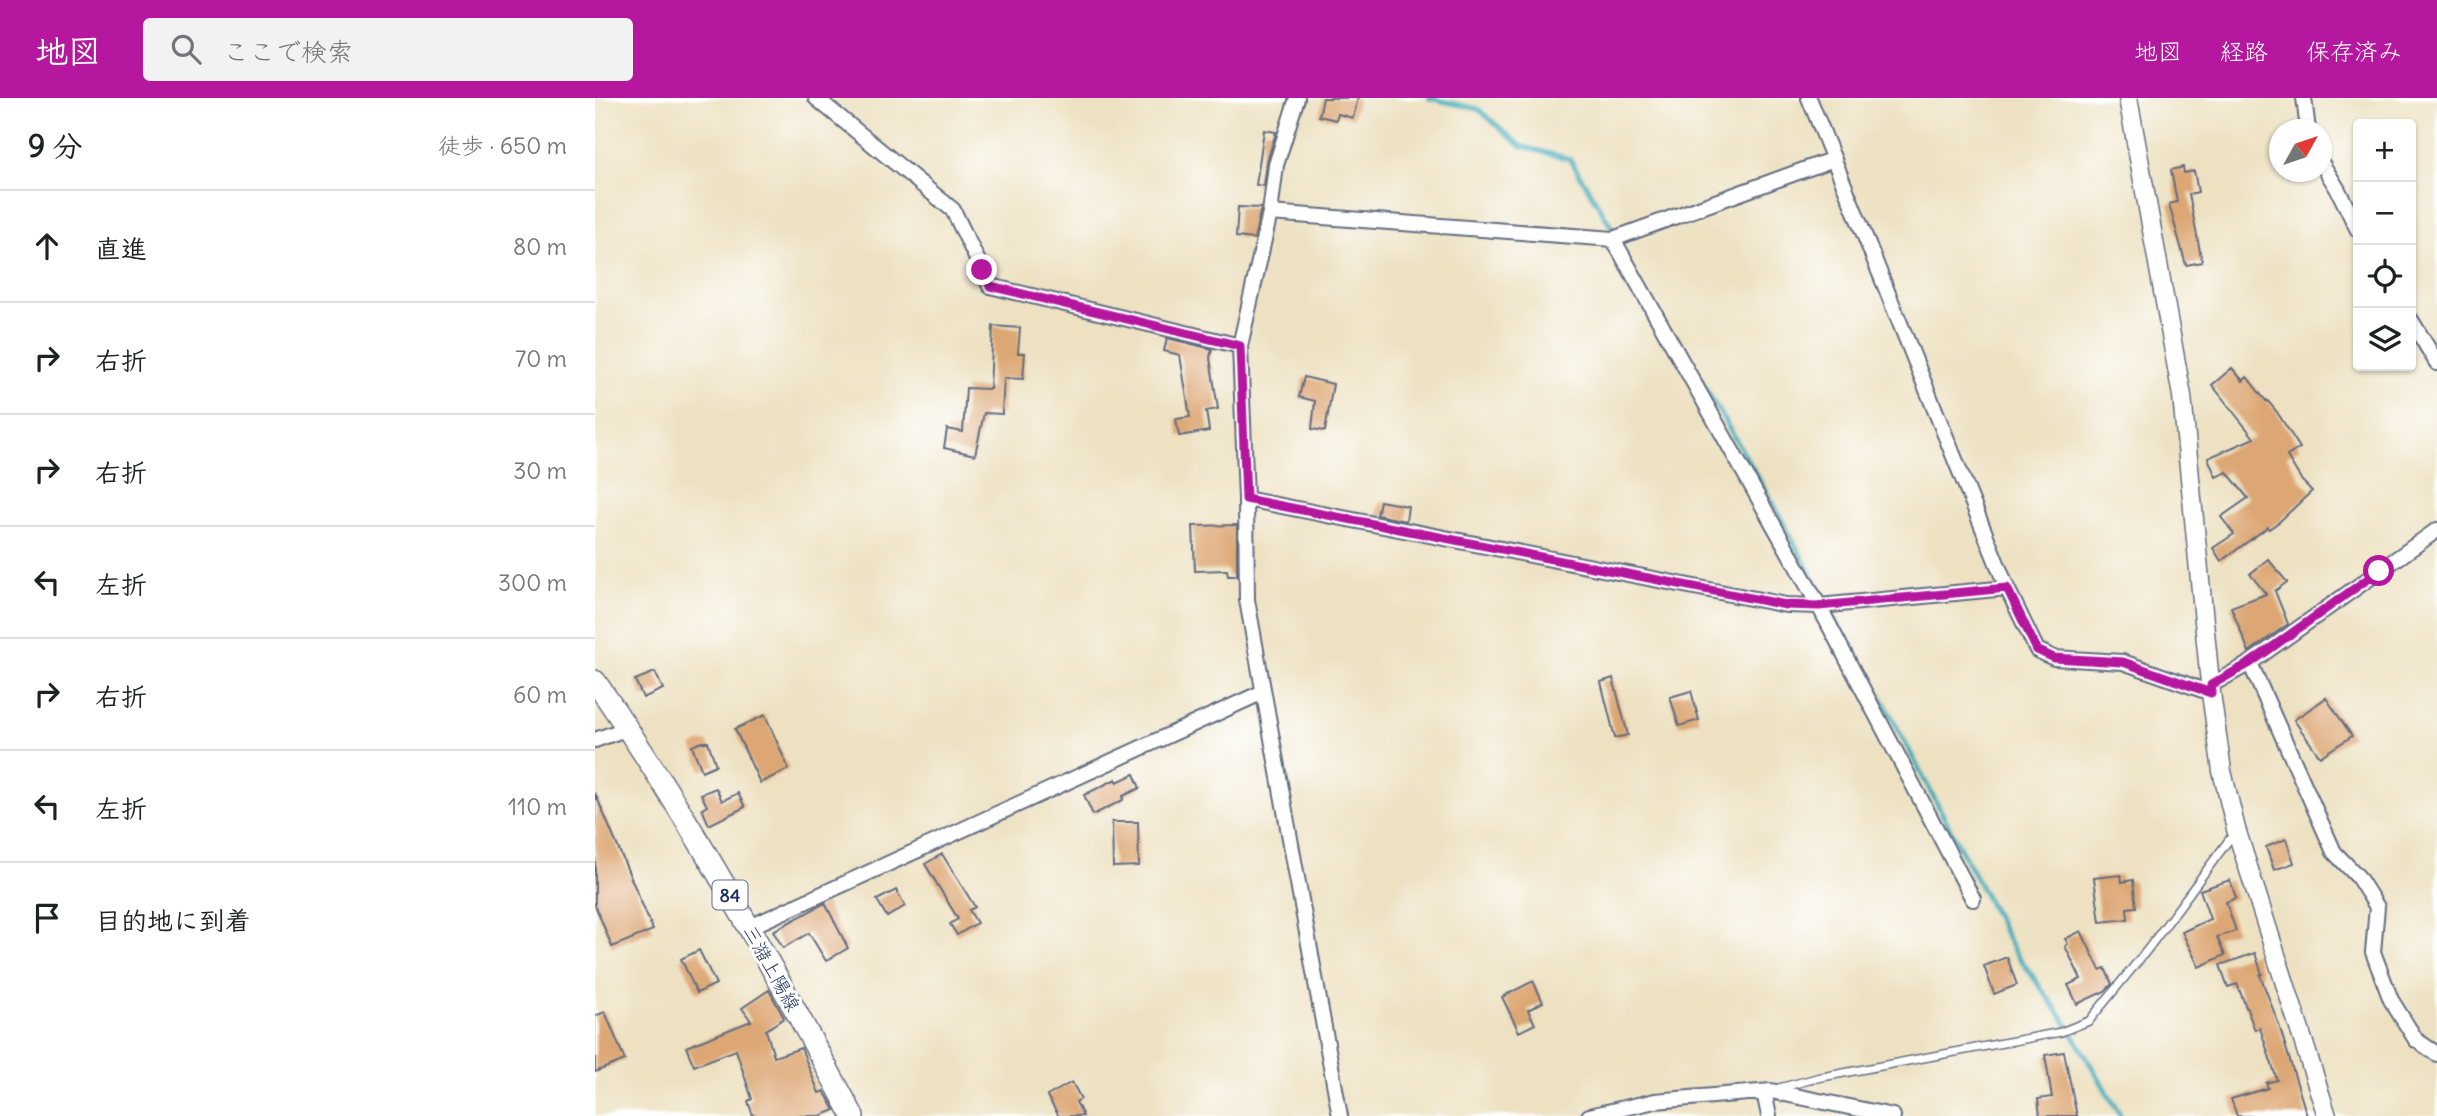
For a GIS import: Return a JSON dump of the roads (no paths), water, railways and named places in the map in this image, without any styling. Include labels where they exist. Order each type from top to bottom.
[{"type":"main road","name":"三潴上陽線","points":[[595,681],[628,728],[750,927],[853,1116]]},
{"type":"street","points":[[816,98],[953,210],[990,286],[1240,346]]},
{"type":"street","points":[[1297,98],[1276,165],[1270,213],[1240,346],[1247,600],[1340,1116]]},
{"type":"street","points":[[1809,98],[2007,588],[2037,650],[2054,658],[2123,662],[2211,689]]},
{"type":"street","points":[[2128,98],[2182,396],[2211,689],[2222,771],[2236,830],[2327,1116]]},
{"type":"street","points":[[2304,98],[2307,119]]},
{"type":"street","points":[[1270,213],[1613,239],[1833,159]]},
{"type":"street","points":[[2332,180],[2353,220]]},
{"type":"street","points":[[1613,239],[1819,606],[1973,899]]},
{"type":"street","points":[[2416,328],[2436,360]]},
{"type":"street","points":[[1246,499],[1786,605],[1819,606],[2007,588]]},
{"type":"street","points":[[2211,689],[2437,530]]},
{"type":"street","points":[[2250,663],[2334,852],[2358,877],[2378,907],[2373,952],[2391,1000],[2416,1040],[2437,1054]]},
{"type":"street","points":[[750,927],[1262,692]]},
{"type":"street","points":[[595,740],[628,728]]},
{"type":"street","points":[[1589,1116],[1655,1101],[1768,1091],[1893,1116]]},
{"type":"street","points":[[1768,1091],[1769,1116]]},
{"type":"lane","points":[[1768,1091],[1817,1078],[2061,1032],[2089,1021],[2148,949],[2236,830]]},
{"type":"waterway","points":[[1429,98],[1478,109],[1521,146],[1570,159],[1617,236]]},
{"type":"waterway","points":[[1694,369],[1773,503],[1821,594],[1880,695],[2013,949],[2065,1021],[2121,1116]]}]
